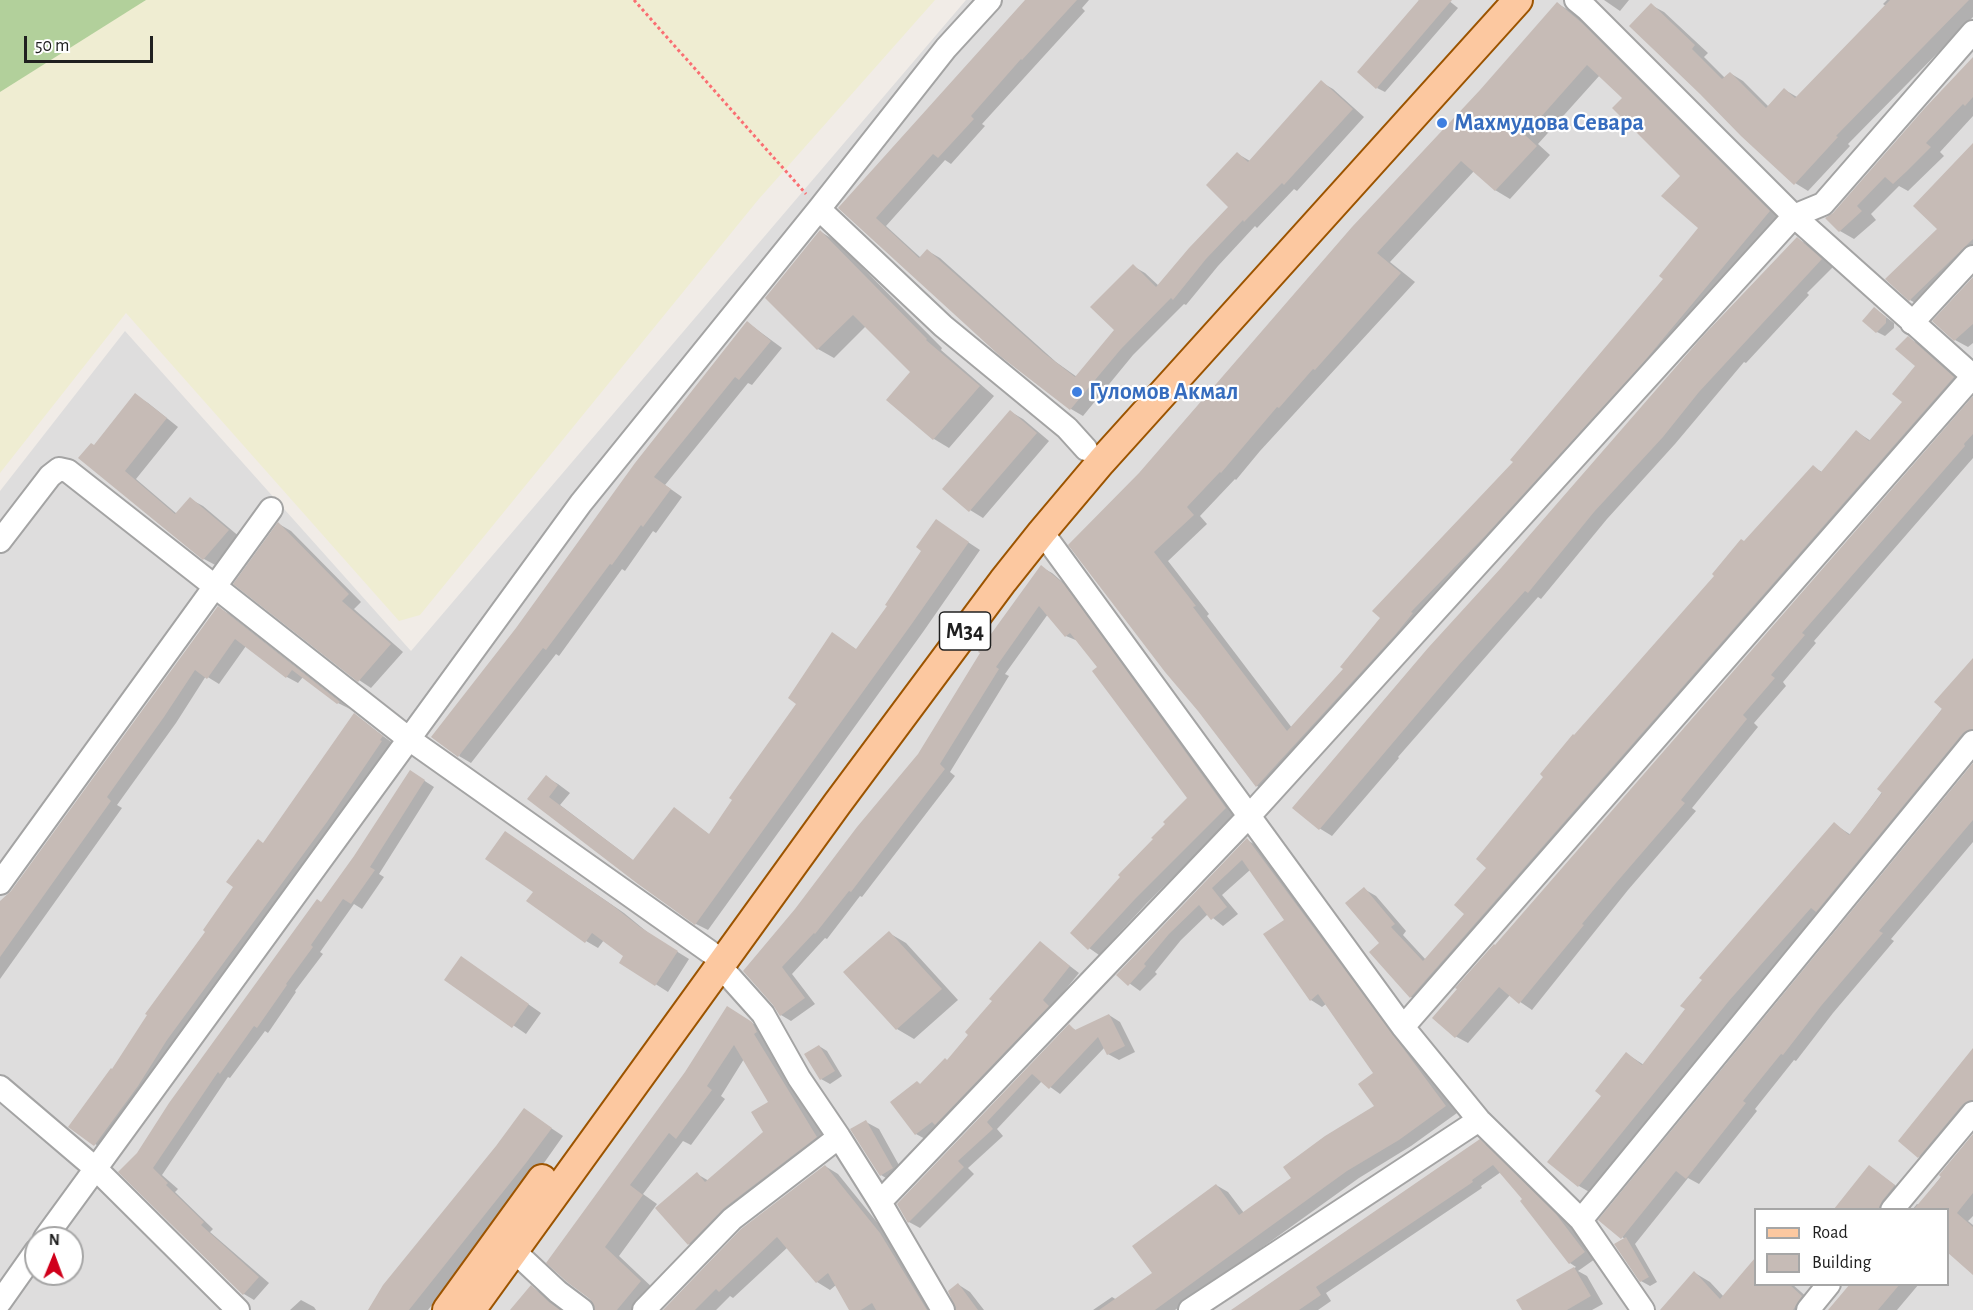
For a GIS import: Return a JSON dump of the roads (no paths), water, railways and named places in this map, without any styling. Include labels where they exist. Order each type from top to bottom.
[{"type":"main road","name":"M34","points":[[471,1310],[988,568],[1086,449],[1493,0]]},
{"type":"main road","name":"M34","points":[[447,1310],[851,785],[1042,532],[1101,462],[1518,0]]},
{"type":"street","points":[[54,1226],[581,503],[946,48],[990,0]]},
{"type":"street","points":[[1403,1027],[1973,376],[1794,216],[1576,0]]},
{"type":"street","points":[[880,1203],[1250,815],[1794,216],[1823,204],[1973,32]]},
{"type":"street","points":[[819,209],[943,326],[1067,428],[1086,449]]},
{"type":"street","points":[[1912,323],[1973,257]]},
{"type":"street","points":[[0,541],[50,476],[59,469],[68,471],[410,739],[715,959],[763,1014],[799,1078],[880,1203],[943,1310]]},
{"type":"street","points":[[0,884],[271,509]]},
{"type":"street","points":[[1042,532],[1403,1027],[1479,1120],[1581,1220],[1643,1310]]},
{"type":"street","points":[[1581,1220],[1973,742]]},
{"type":"street","points":[[0,1087],[95,1168],[238,1310]]},
{"type":"street","points":[[1893,1208],[1973,1113]]},
{"type":"street","points":[[1190,1310],[1479,1120]]},
{"type":"street","points":[[644,1310],[732,1219],[839,1137]]},
{"type":"street","points":[[514,1251],[558,1292],[582,1310]]},
{"type":"street","points":[[0,1302],[24,1268]]},
{"type":"street","points":[[1808,1310],[1827,1286]]},
{"type":"place","name":"Махмудова Севара","points":[[1442,123]]},
{"type":"place","name":"Гуломов Акмал","points":[[1077,392]]}]
